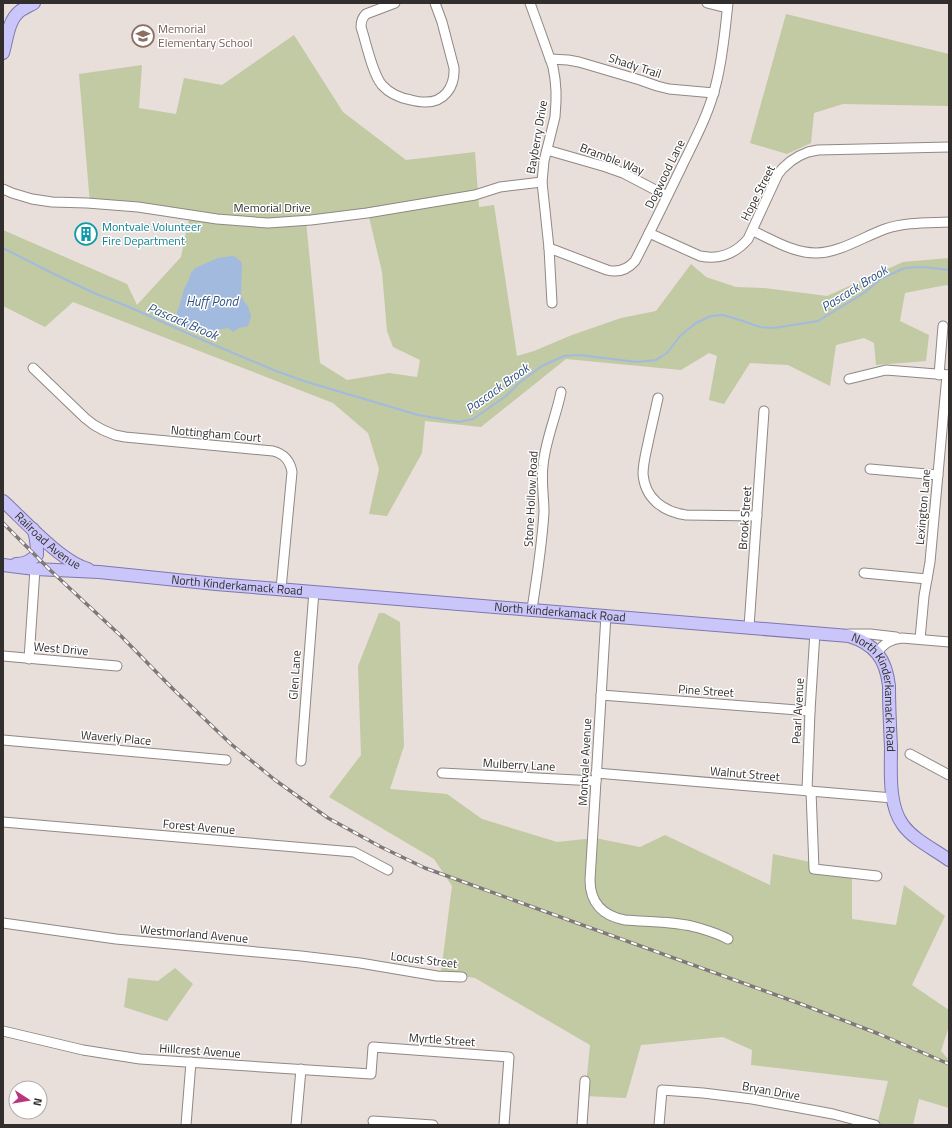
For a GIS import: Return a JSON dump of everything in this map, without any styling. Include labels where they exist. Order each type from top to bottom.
[{"type":"main road","points":[[3,53],[11,24],[15,16],[31,4]]},
{"type":"main road","name":"Railroad Avenue","points":[[3,500],[59,552],[84,568],[99,572]]},
{"type":"main road","points":[[33,529],[36,536],[37,545],[35,569]]},
{"type":"main road","points":[[3,564],[22,564],[31,560],[37,555]]},
{"type":"main road","name":"North Kinderkamack Road","points":[[3,564],[35,569],[99,572],[216,584],[840,634],[849,636],[860,640],[871,647],[877,653],[886,668],[888,677],[893,798],[898,817],[908,831],[949,860]]},
{"type":"street","points":[[395,3],[366,14],[361,22],[361,27],[376,74],[382,84],[394,95],[425,102],[439,99],[445,95],[450,89],[455,76],[442,22],[435,3]]},
{"type":"street","name":"Bayberry Drive","points":[[530,3],[550,59],[555,79],[556,101],[554,117],[542,172],[552,303]]},
{"type":"street","points":[[707,3],[728,5]]},
{"type":"street","name":"Dogwood Lane","points":[[549,248],[606,270],[619,271],[631,266],[635,261],[704,120],[714,93],[722,60],[728,5]]},
{"type":"street","name":"Shady Trail","points":[[550,59],[579,62],[669,90],[714,93]]},
{"type":"street","name":"Hope Street","points":[[649,234],[700,256],[713,258],[726,255],[734,252],[748,239],[778,174],[791,161],[799,156],[818,150],[949,148]]},
{"type":"street","name":"Bramble Way","points":[[547,150],[612,169],[667,196]]},
{"type":"street","name":"Memorial Drive","points":[[3,189],[32,200],[138,207],[242,222],[293,222],[475,195],[500,187],[542,182]]},
{"type":"street","points":[[753,230],[795,250],[816,253],[836,250],[885,229],[899,225],[949,222]]},
{"type":"street","name":"Lexington Lane","points":[[916,639],[930,562],[938,475],[945,375],[943,326]]},
{"type":"street","name":"Nottingham Court","points":[[34,368],[85,418],[103,430],[115,435],[273,451],[284,456],[288,460],[292,472],[281,589]]},
{"type":"street","points":[[849,379],[886,370],[945,375]]},
{"type":"street","name":"Stone Hollow Road","points":[[532,609],[542,539],[544,510],[542,480],[544,452],[561,392]]},
{"type":"street","points":[[658,398],[643,474],[649,494],[661,507],[668,511],[686,516],[757,516]]},
{"type":"street","name":"Brook Street","points":[[749,627],[764,411]]},
{"type":"street","points":[[870,469],[938,475]]},
{"type":"street","points":[[28,659],[35,569]]},
{"type":"street","points":[[864,573],[927,579]]},
{"type":"street","name":"Glen Lane","points":[[301,761],[314,592]]},
{"type":"street","name":"Montvale Avenue","points":[[606,615],[590,885],[593,897],[606,914],[617,919],[681,924],[698,927],[714,932],[728,939]]},
{"type":"street","name":"Pearl Avenue","points":[[815,632],[810,711],[809,791],[814,869],[877,876]]},
{"type":"street","points":[[840,634],[870,634],[949,642]]},
{"type":"street","points":[[877,653],[884,644],[890,641],[902,638],[916,639]]},
{"type":"street","name":"West Drive","points":[[3,656],[117,666]]},
{"type":"street","name":"Pine Street","points":[[601,695],[810,711]]},
{"type":"street","name":"Waverly Place","points":[[3,740],[226,760]]},
{"type":"street","points":[[910,754],[949,775]]},
{"type":"street","name":"Mulberry Lane","points":[[442,773],[596,777]]},
{"type":"street","name":"Walnut Street","points":[[596,777],[893,798]]},
{"type":"street","name":"Forest Avenue","points":[[3,822],[354,852],[388,870]]},
{"type":"street","name":"Westmorland Avenue","points":[[3,923],[116,939],[301,956],[383,967]]},
{"type":"street","name":"Locust Street","points":[[383,967],[437,976],[462,977]]},
{"type":"street","name":"Hillcrest Avenue","points":[[3,1032],[83,1050],[140,1059],[371,1074],[373,1047]]},
{"type":"street","name":"Myrtle Street","points":[[373,1047],[509,1057],[504,1125]]},
{"type":"street","points":[[186,1125],[191,1062]]},
{"type":"street","points":[[296,1125],[301,1069]]},
{"type":"street","points":[[582,1125],[585,1081]]},
{"type":"street","name":"Bryan Drive","points":[[659,1125],[662,1090],[747,1098],[833,1114],[875,1125]]},
{"type":"street","points":[[373,1121],[433,1125]]},
{"type":"green space","points":[[786,14],[949,54],[949,106],[843,104],[814,113],[811,143],[787,154],[750,143]]},
{"type":"green space","points":[[294,35],[343,112],[406,160],[475,152],[479,207],[494,205],[517,356],[621,318],[656,311],[691,264],[706,277],[736,287],[764,288],[827,296],[903,262],[949,258],[949,286],[946,285],[905,293],[900,321],[929,335],[926,361],[876,365],[874,343],[864,338],[836,345],[830,386],[788,365],[750,363],[724,404],[709,400],[717,356],[709,353],[681,370],[566,359],[481,427],[425,421],[422,453],[387,516],[369,514],[379,469],[368,433],[333,403],[73,302],[45,327],[3,306],[3,230],[127,284],[137,305],[181,257],[190,213],[90,204],[79,74],[142,65],[139,108],[176,114],[184,78],[222,85]],"holes":[[[369,217],[382,272],[387,331],[393,347],[420,360],[417,377],[389,373],[347,380],[320,363],[306,221]]]},
{"type":"green space","points":[[379,613],[384,613],[400,622],[404,746],[390,789],[447,794],[482,819],[557,842],[595,838],[640,847],[665,835],[770,885],[773,854],[852,871],[852,919],[896,925],[904,885],[945,916],[912,985],[949,1010],[949,1026],[941,1051],[949,1060],[949,1108],[919,1099],[913,1125],[877,1125],[888,1081],[751,1065],[752,1050],[723,1037],[641,1045],[626,1098],[585,1096],[590,1045],[475,978],[441,972],[452,886],[434,859],[329,797],[361,755],[358,666]]},
{"type":"green space","points":[[175,968],[193,984],[167,1021],[124,1007],[128,978],[158,981]]},
{"type":"water","name":"Huff Pond","points":[[232,256],[236,257],[242,263],[241,296],[248,306],[251,317],[248,326],[239,328],[233,332],[228,328],[210,331],[207,330],[203,332],[187,330],[181,327],[178,323],[177,313],[184,289],[191,273],[195,268],[218,258]]},
{"type":"waterway","name":"Pascack Brook","points":[[3,248],[94,293],[276,371],[307,382],[418,415],[459,422],[473,419],[506,396],[519,383],[542,366],[564,356],[579,355],[637,362],[656,360],[667,353],[680,336],[696,323],[711,316],[723,315],[760,327],[774,328],[818,321],[864,293],[882,278],[905,268],[924,267],[949,270]]},
{"type":"railway","points":[[3,523],[231,744],[275,780],[328,818],[381,847],[425,868],[801,1004],[879,1034],[949,1064]]},
{"type":"place","name":"Memorial Elementary School","points":[[143,36]]},
{"type":"place","name":"Montvale Volunteer Fire Department","points":[[86,234]]}]
